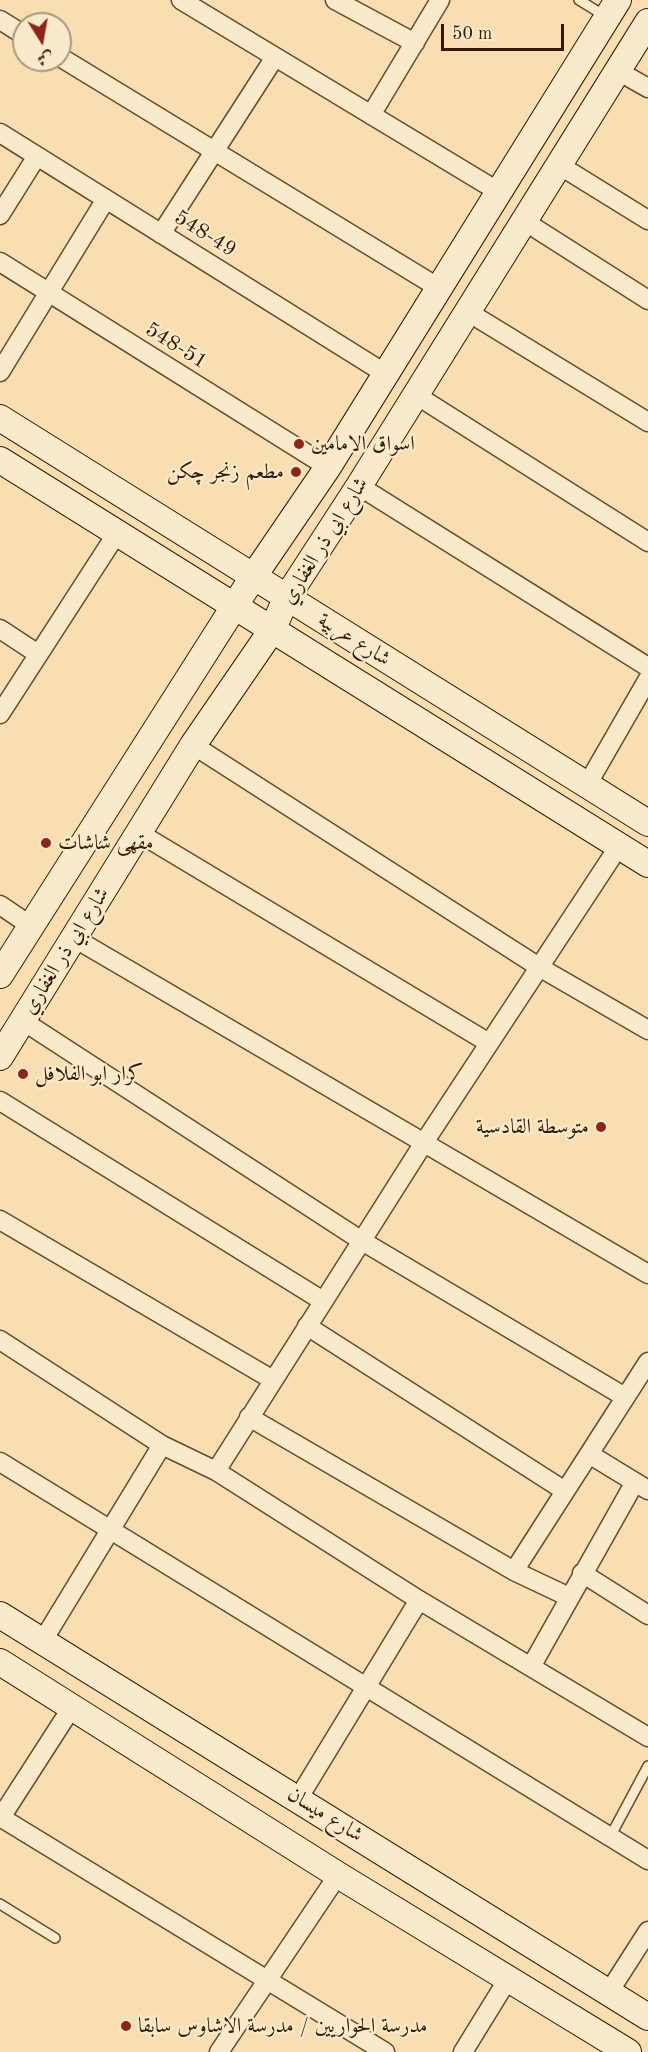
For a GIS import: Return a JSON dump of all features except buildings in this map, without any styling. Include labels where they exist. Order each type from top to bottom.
[{"type":"main road","name":"شارع ابي ذر الغفاري","points":[[0,975],[253,577],[328,467],[613,9]]},
{"type":"main road","name":"شارع ابي ذر الغفاري","points":[[0,1058],[193,745],[272,630],[287,597],[359,486],[648,22]]},
{"type":"main road","points":[[527,146],[559,165]]},
{"type":"main road","name":"شارع عربية","points":[[0,418],[648,823]]},
{"type":"main road","name":"شارع عربية","points":[[0,460],[648,864]]},
{"type":"main road","name":"شارع ميسان","points":[[0,1615],[648,2017]]},
{"type":"main road","name":"شارع ميسان","points":[[0,1662],[338,1875],[628,2052]]},
{"type":"street","points":[[335,0],[415,43]]},
{"type":"street","points":[[371,115],[440,0]]},
{"type":"street","points":[[193,3],[275,57],[499,192]]},
{"type":"street","points":[[161,234],[275,57]]},
{"type":"street","points":[[72,64],[440,288]]},
{"type":"street","points":[[618,71],[648,88]]},
{"type":"street","name":"548-49","points":[[0,133],[386,374]]},
{"type":"street","points":[[0,215],[37,156]]},
{"type":"street","points":[[559,165],[648,220]]},
{"type":"street","points":[[0,372],[106,199]]},
{"type":"street","points":[[524,221],[648,300]]},
{"type":"street","name":"548-51","points":[[0,262],[328,467]]},
{"type":"street","points":[[468,312],[648,422]]},
{"type":"street","points":[[416,395],[648,542]]},
{"type":"street","points":[[359,486],[648,667]]},
{"type":"street","points":[[0,714],[117,533]]},
{"type":"street","points":[[0,629],[38,654]]},
{"type":"street","points":[[587,785],[648,679]]},
{"type":"street","points":[[193,745],[538,967],[648,1030]]},
{"type":"street","points":[[139,833],[489,1043]]},
{"type":"street","points":[[216,1471],[425,1141],[619,846]]},
{"type":"street","points":[[0,905],[32,926]]},
{"type":"street","points":[[74,938],[425,1141],[648,1274]]},
{"type":"street","points":[[23,1021],[362,1241],[626,1397]]},
{"type":"street","points":[[0,1101],[324,1301]]},
{"type":"street","points":[[0,1220],[273,1380]]},
{"type":"street","points":[[307,1326],[565,1491]]},
{"type":"street","points":[[0,1340],[162,1445],[216,1471],[419,1600],[532,1665],[648,1737]]},
{"type":"street","points":[[514,1571],[648,1362]]},
{"type":"street","points":[[249,1417],[514,1571],[569,1597]]},
{"type":"street","points":[[42,1642],[162,1445]]},
{"type":"street","points":[[532,1665],[582,1573],[644,1485],[589,1454]]},
{"type":"street","points":[[0,1462],[648,1860]]},
{"type":"street","points":[[582,1573],[648,1615]]},
{"type":"street","points":[[298,1798],[419,1600]]},
{"type":"street","points":[[72,1707],[0,1818],[385,2052]]},
{"type":"street","points":[[219,2052],[338,1875]]},
{"type":"street","points":[[609,1992],[648,1931]]},
{"type":"street","points":[[463,2052],[508,1979]]},
{"type":"lane","points":[[579,0],[613,9]]},
{"type":"lane","points":[[610,1837],[648,1766]]},
{"type":"lane","points":[[0,1904],[55,1938]]},
{"type":"place","name":"اسواق الامامين","points":[[299,444]]},
{"type":"place","name":"مطعم زنجر چكن","points":[[296,472]]},
{"type":"place","name":"مقهى شاشات","points":[[46,843]]},
{"type":"place","name":"كرار ابو الفلافل","points":[[23,1074]]},
{"type":"place","name":"متوسطة القادسية","points":[[601,1127]]},
{"type":"place","name":"مدرسة الحواريين / مدرسة الاشاوس سابقا","points":[[126,2026]]}]
